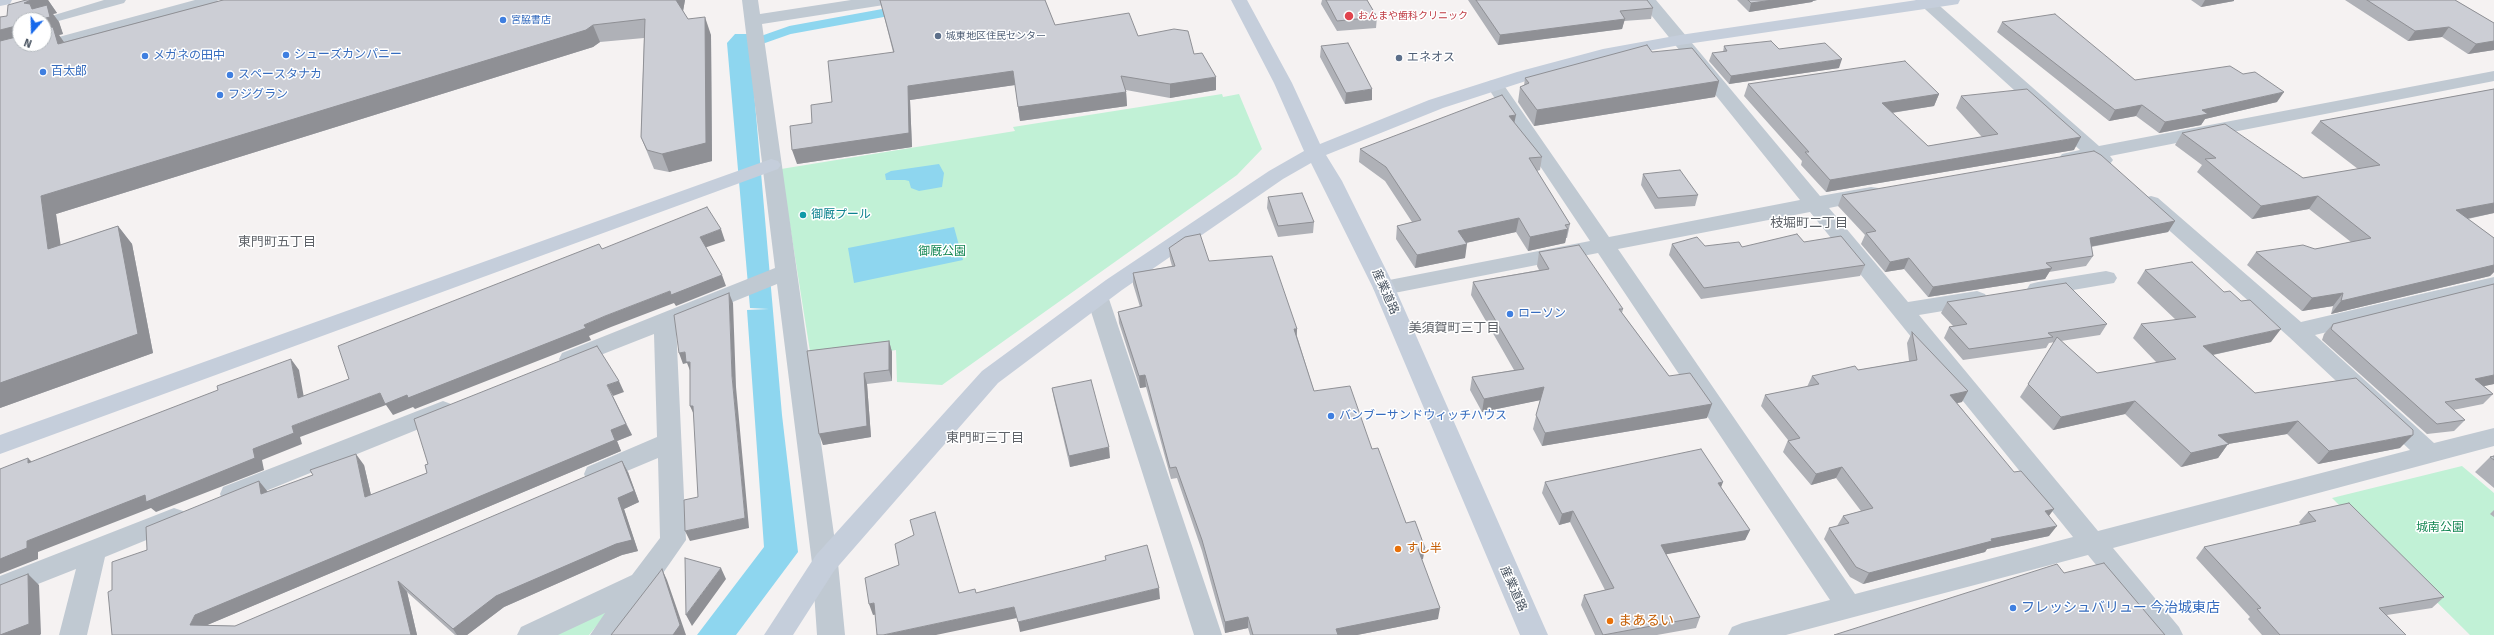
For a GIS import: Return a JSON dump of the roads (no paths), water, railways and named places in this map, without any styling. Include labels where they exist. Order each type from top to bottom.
[{"type":"street","points":[[0,1],[4,0]]},
{"type":"street","points":[[750,0],[754,20],[771,165],[825,563],[831,635]]},
{"type":"street","points":[[754,20],[884,0]]},
{"type":"street","name":"産業道路","points":[[1239,0],[1283,83],[1315,153],[1332,181],[1384,288],[1534,635]]},
{"type":"street","points":[[1647,0],[1680,40],[1731,91],[1816,202],[2169,635]]},
{"type":"street","points":[[778,635],[825,563],[990,377],[1098,299],[1114,285],[1270,179],[1315,153],[1430,107],[1495,85],[1603,54],[1680,40],[1925,2],[1952,0]]},
{"type":"street","points":[[1925,2],[2119,174]]},
{"type":"street","points":[[2049,162],[2494,76]]},
{"type":"street","points":[[1495,85],[1850,608]]},
{"type":"street","points":[[0,445],[771,165]]},
{"type":"street","points":[[1384,288],[1816,202],[1886,190]]},
{"type":"street","points":[[2137,190],[2297,331],[2431,454]]},
{"type":"street","points":[[547,368],[786,272]]},
{"type":"street","points":[[2020,292],[2106,278]]},
{"type":"street","points":[[2297,331],[2494,284]]},
{"type":"street","points":[[1904,310],[1997,295]]},
{"type":"street","points":[[1098,299],[1208,635]]},
{"type":"street","points":[[604,635],[673,540],[665,320]]},
{"type":"street","points":[[0,588],[465,401]]},
{"type":"street","points":[[1742,635],[1850,608],[2092,542],[2494,437]]},
{"type":"street","points":[[575,483],[670,442]]},
{"type":"street","points":[[73,635],[94,550]]},
{"type":"street","points":[[530,635],[642,583]]},
{"type":"lane","points":[[52,19],[119,0]]},
{"type":"lane","points":[[0,57],[211,0]]},
{"type":"water","points":[[735,34],[749,34],[782,415],[798,552],[736,635],[697,635],[764,547],[747,310],[769,309],[750,308],[727,43]]},
{"type":"water","points":[[939,164],[944,173],[942,187],[919,191],[911,188],[909,181],[886,180],[885,174],[891,171]]},
{"type":"water","points":[[954,227],[963,260],[854,283],[848,248]]},
{"type":"waterway","points":[[753,43],[790,30],[894,11]]},
{"type":"place","name":"おんまや歯科クリニック","points":[[1349,16]]},
{"type":"place","name":"宮脇書店","points":[[503,20]]},
{"type":"place","name":"城東地区住民センター","points":[[938,36]]},
{"type":"place","name":"シューズカンパニー","points":[[286,55]]},
{"type":"place","name":"メガネの田中","points":[[145,56]]},
{"type":"place","name":"エネオス","points":[[1399,58]]},
{"type":"place","name":"百太郎","points":[[43,72]]},
{"type":"place","name":"スペースタナカ","points":[[230,75]]},
{"type":"place","name":"フジグラン","points":[[220,95]]},
{"type":"place","name":"御厩プール","points":[[803,215]]},
{"type":"place","name":"ローソン","points":[[1510,314]]},
{"type":"place","name":"バンブーサンドウィッチハウス","points":[[1331,416]]},
{"type":"place","name":"すし半","points":[[1398,549]]},
{"type":"place","name":"フレッシュバリュー 今治城東店","points":[[2013,608]]},
{"type":"place","name":"まあるい","points":[[1610,621]]},
{"type":"district","name":"枝堀町二丁目","points":[[1809,224]]},
{"type":"district","name":"東門町五丁目","points":[[277,243]]},
{"type":"district","name":"美須賀町三丁目","points":[[1454,329]]},
{"type":"district","name":"東門町三丁目","points":[[985,439]]},
{"type":"park label","name":"御厩公園","points":[[942,252]]},
{"type":"park label","name":"城南公園","points":[[2440,528]]}]
